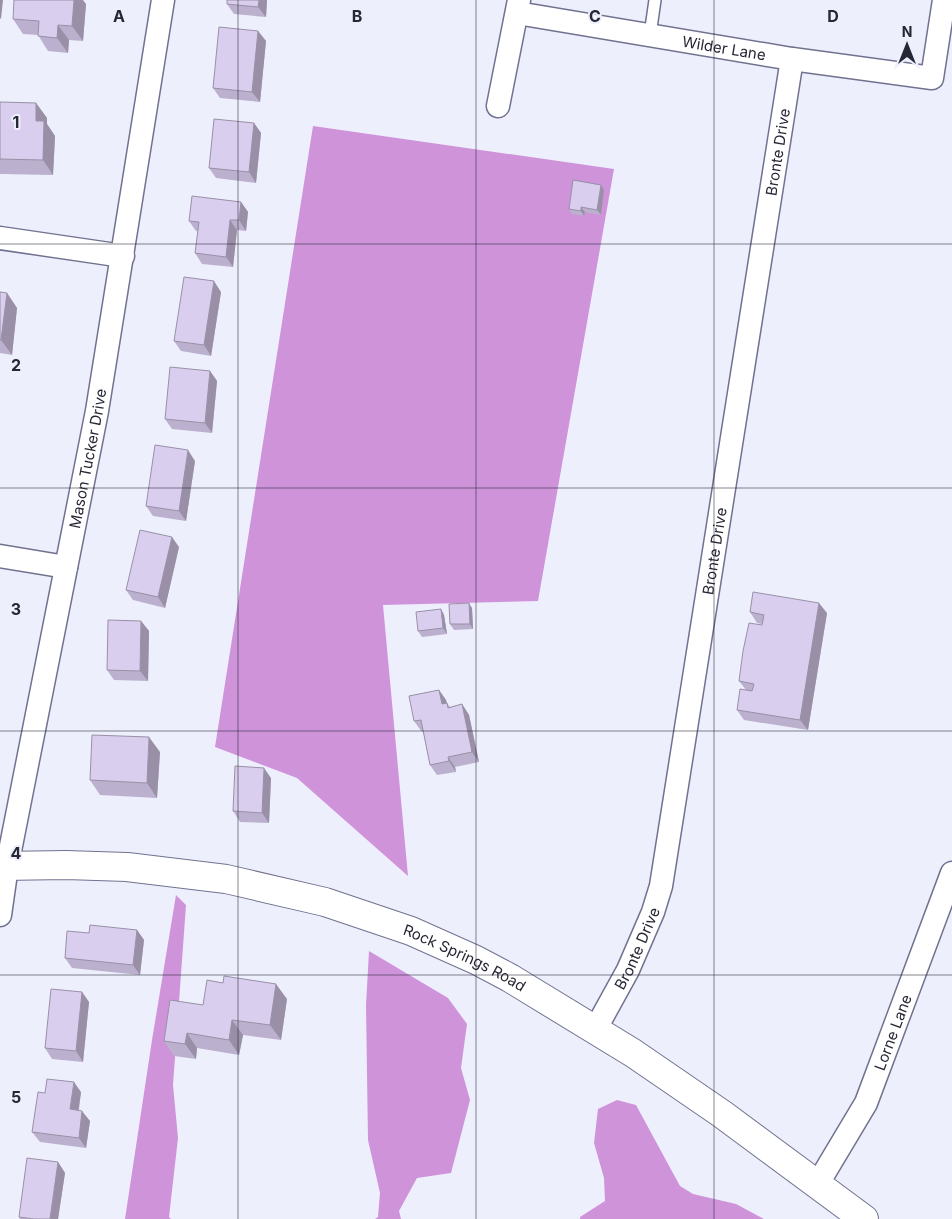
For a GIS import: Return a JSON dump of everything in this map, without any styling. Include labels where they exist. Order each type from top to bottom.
[{"type":"street","name":"Mason Tucker Drive","points":[[0,915],[4,866],[97,411],[163,0]]},
{"type":"street","name":"Wilder Lane","points":[[518,7],[650,35],[792,59],[932,78],[944,0]]},
{"type":"street","points":[[498,106],[518,7]]},
{"type":"street","name":"Bronte Drive","points":[[594,1030],[628,970],[661,886],[792,59]]},
{"type":"street","points":[[0,238],[123,256]]},
{"type":"street","points":[[0,556],[66,567]]},
{"type":"street","name":"Rock Springs Road","points":[[4,866],[137,868],[226,879],[325,902],[411,931],[476,960],[510,978],[633,1053],[722,1114],[864,1219]]},
{"type":"street","name":"Lorne Lane","points":[[817,1185],[866,1103],[952,873]]},
{"type":"lane","points":[[650,35],[656,0]]},
{"type":"shaded area","points":[[313,126],[614,169],[538,601],[383,605],[408,876],[297,778],[215,747]]},
{"type":"shaded area","points":[[176,895],[186,905],[173,1085],[178,1138],[169,1217],[171,1219],[125,1219],[152,1040]]},
{"type":"shaded area","points":[[369,951],[448,998],[467,1024],[461,1068],[470,1100],[451,1173],[417,1178],[399,1211],[401,1219],[375,1219],[378,1217],[380,1193],[368,1140],[366,1005]]},
{"type":"shaded area","points":[[617,1100],[636,1105],[680,1186],[693,1194],[736,1204],[764,1219],[580,1219],[580,1217],[605,1201],[604,1178],[594,1143],[598,1109]]},
{"type":"building","points":[[14,0],[74,0],[72,26],[58,25],[57,38],[38,36],[39,21],[13,19]]},
{"type":"building","points":[[227,0],[259,0],[258,7],[227,4]]},
{"type":"building","points":[[219,27],[258,31],[252,92],[213,88]]},
{"type":"building","points":[[0,102],[36,103],[36,121],[44,121],[43,160],[0,159]]},
{"type":"building","points":[[214,119],[254,123],[249,172],[209,168]]},
{"type":"building","points":[[573,180],[601,185],[597,210],[581,207],[581,211],[569,209]]},
{"type":"building","points":[[192,196],[241,202],[239,220],[230,220],[226,257],[195,253],[199,222],[189,221]]},
{"type":"building","points":[[184,277],[214,281],[204,345],[174,341]]},
{"type":"building","points":[[0,292],[7,293],[1,340],[0,340]]},
{"type":"building","points":[[170,367],[210,371],[205,423],[165,419]]},
{"type":"building","points":[[155,445],[188,450],[179,511],[146,506]]},
{"type":"building","points":[[140,530],[172,537],[158,597],[126,590]]},
{"type":"building","points":[[753,592],[819,603],[800,720],[737,710],[740,689],[752,691],[754,684],[739,681],[749,623],[762,625],[764,615],[750,612]]},
{"type":"building","points":[[469,603],[470,624],[450,624],[449,604]]},
{"type":"building","points":[[441,609],[443,628],[418,631],[416,612]]},
{"type":"building","points":[[108,620],[141,621],[140,671],[107,670]]},
{"type":"building","points":[[439,690],[442,704],[447,703],[448,708],[462,704],[472,752],[448,757],[449,761],[430,765],[421,720],[414,721],[409,696]]},
{"type":"building","points":[[92,735],[149,737],[147,783],[90,780]]},
{"type":"building","points":[[235,766],[264,768],[262,813],[233,811]]},
{"type":"building","points":[[90,925],[137,930],[133,965],[65,958],[67,931],[89,933]]},
{"type":"building","points":[[224,976],[276,984],[270,1025],[232,1020],[229,1040],[187,1033],[185,1044],[164,1041],[170,1000],[203,1005],[207,980],[223,983]]},
{"type":"building","points":[[51,989],[82,992],[76,1051],[45,1048]]},
{"type":"building","points":[[47,1079],[74,1082],[70,1109],[82,1111],[79,1138],[32,1132],[38,1092],[45,1093]]},
{"type":"building","points":[[27,1158],[58,1162],[50,1219],[19,1217]]}]
